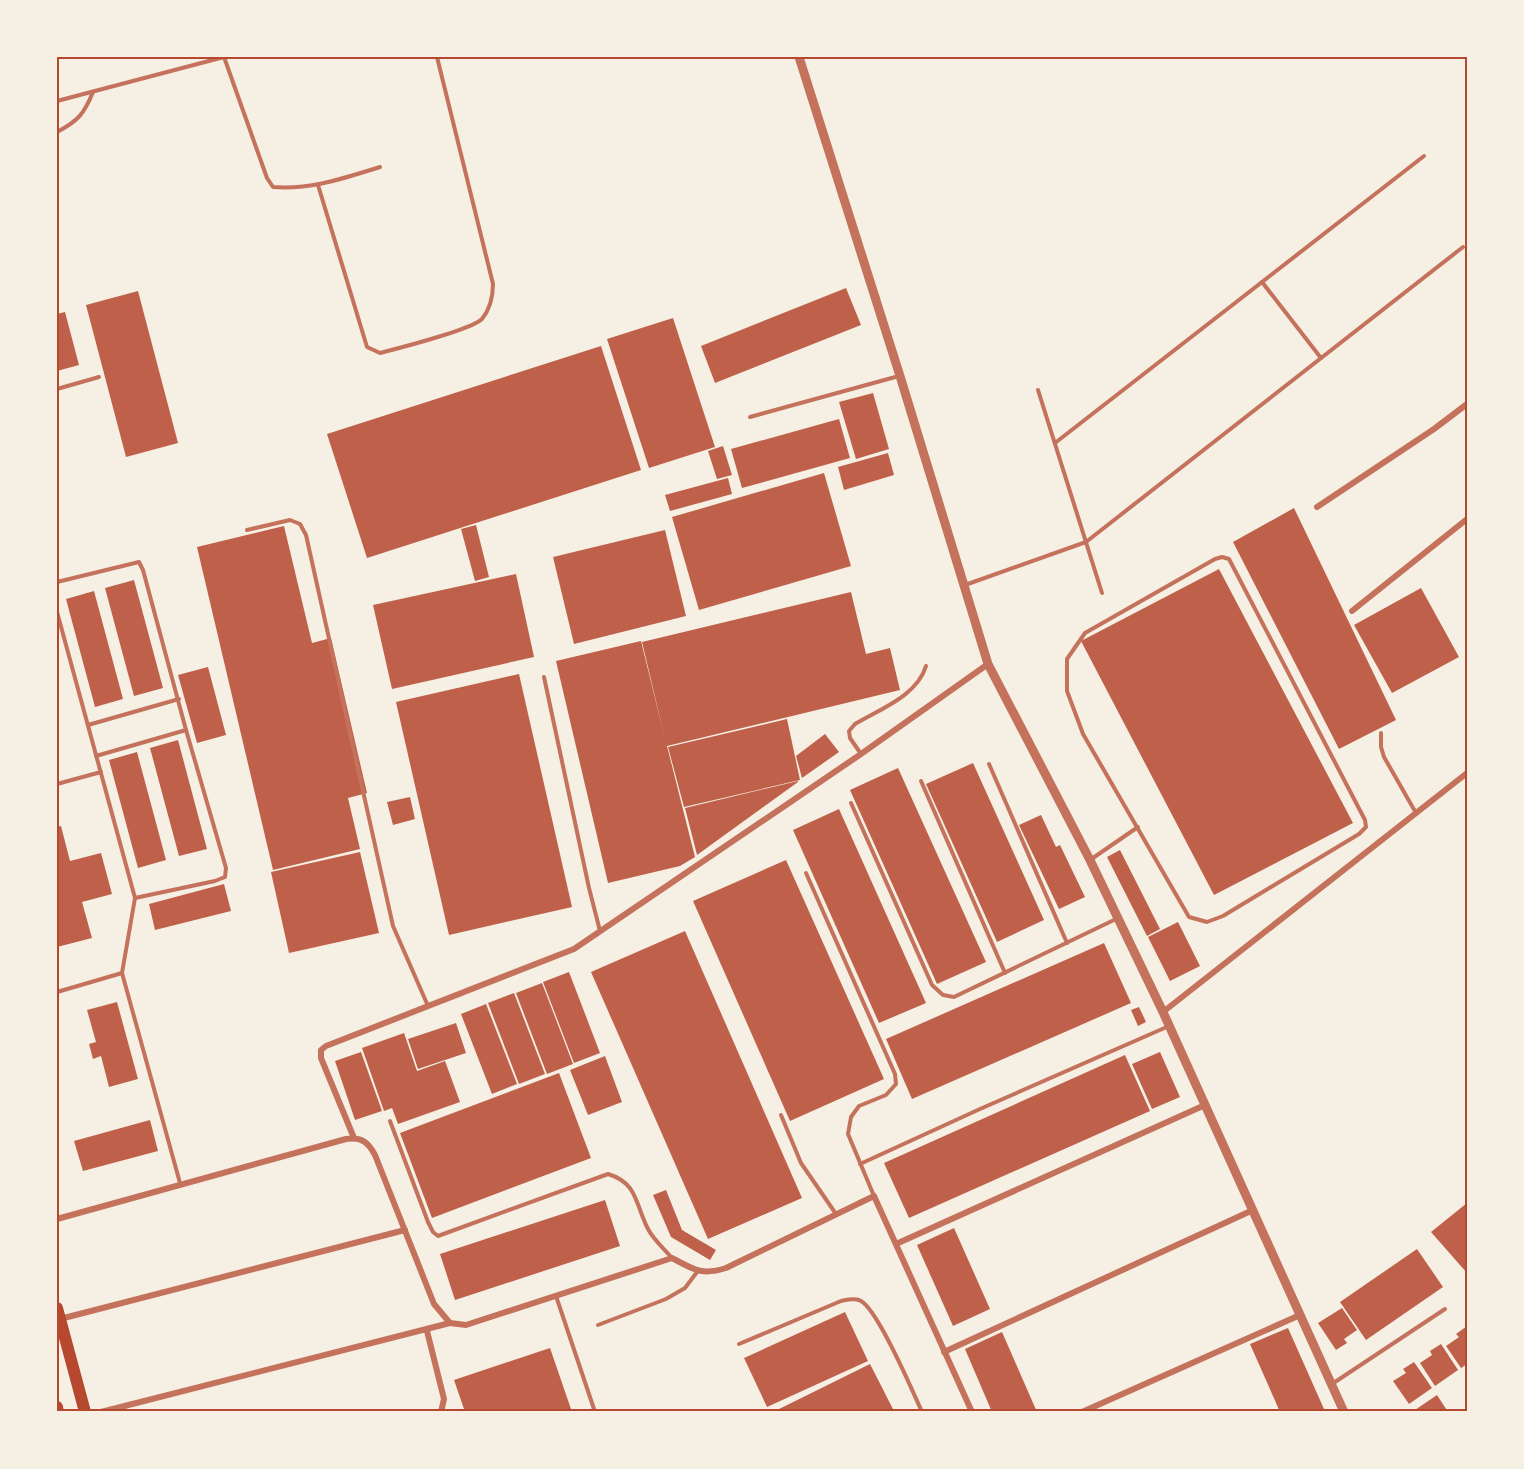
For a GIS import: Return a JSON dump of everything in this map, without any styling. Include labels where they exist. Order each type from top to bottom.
[{"type":"main road","points":[[58,1313],[85,1412]]},
{"type":"main road","points":[[57,1407],[58,1412]]},
{"type":"street","points":[[799,57],[988,664],[1090,860],[1170,1026],[1344,1412]]},
{"type":"street","points":[[1317,507],[1434,429],[1467,404]]},
{"type":"street","points":[[1352,611],[1467,519]]},
{"type":"street","points":[[354,1138],[321,1058],[321,1050],[326,1046],[554,959],[574,949],[861,754],[988,664]]},
{"type":"street","points":[[1163,1012],[1467,773]]},
{"type":"street","points":[[896,1244],[1205,1105]]},
{"type":"street","points":[[57,1219],[180,1183],[354,1138],[365,1141],[375,1155],[434,1304],[450,1323]]},
{"type":"street","points":[[100,1412],[450,1323],[466,1325],[672,1258],[697,1272],[712,1272],[726,1268],[874,1196],[972,1412]]},
{"type":"street","points":[[944,1352],[1253,1210]]},
{"type":"street","points":[[58,1313],[405,1230]]},
{"type":"street","points":[[1082,1412],[1300,1315]]},
{"type":"street","points":[[427,1330],[444,1399],[441,1412]]},
{"type":"lane","points":[[57,101],[224,57],[267,178],[273,187],[294,189],[318,185],[380,167]]},
{"type":"lane","points":[[318,185],[367,347],[380,353],[459,330],[482,319],[492,299],[493,284],[437,57]]},
{"type":"lane","points":[[57,132],[74,123],[86,110],[93,91]]},
{"type":"lane","points":[[1055,443],[1424,156]]},
{"type":"lane","points":[[964,585],[1086,542],[1463,247]]},
{"type":"lane","points":[[1262,282],[1321,358]]},
{"type":"lane","points":[[750,417],[900,376]]},
{"type":"lane","points":[[57,389],[99,377]]},
{"type":"lane","points":[[1038,390],[1102,593]]},
{"type":"lane","points":[[247,530],[290,520],[300,524],[306,535],[393,926],[429,1006]]},
{"type":"lane","points":[[1222,557],[1229,560],[1365,820],[1366,827],[1349,840],[1223,916],[1208,922],[1189,917],[1138,826],[1083,734],[1067,691],[1067,659],[1085,633],[1222,557]]},
{"type":"lane","points":[[57,582],[139,562],[226,868],[225,877],[214,881],[135,898]]},
{"type":"lane","points":[[57,612],[135,898],[122,973],[180,1183]]},
{"type":"lane","points":[[861,754],[850,738],[849,731],[855,724],[907,693],[923,677],[926,666]]},
{"type":"lane","points":[[544,677],[600,932]]},
{"type":"lane","points":[[88,725],[179,699]]},
{"type":"lane","points":[[96,756],[186,730]]},
{"type":"lane","points":[[1381,733],[1384,757],[1416,813]]},
{"type":"lane","points":[[989,764],[1067,943]]},
{"type":"lane","points":[[57,784],[101,772]]},
{"type":"lane","points":[[921,781],[1005,973]]},
{"type":"lane","points":[[851,803],[932,985],[944,995],[954,997],[1117,919]]},
{"type":"lane","points":[[1090,860],[1138,826]]},
{"type":"lane","points":[[806,873],[895,1074],[896,1084],[886,1095],[859,1106],[851,1117],[848,1134],[874,1196]]},
{"type":"lane","points":[[57,992],[122,973]]},
{"type":"lane","points":[[860,1164],[1170,1026]]},
{"type":"lane","points":[[781,1115],[801,1163],[836,1214]]},
{"type":"lane","points":[[390,1121],[428,1222],[438,1236],[608,1174],[621,1178],[629,1185],[648,1230],[672,1258]]},
{"type":"lane","points":[[598,1325],[666,1299],[685,1288],[697,1272]]},
{"type":"lane","points":[[555,1296],[595,1412]]},
{"type":"lane","points":[[739,1344],[841,1301],[859,1299],[866,1304],[878,1320],[922,1412]]},
{"type":"lane","points":[[1332,1384],[1445,1309]]},
{"type":"building","points":[[846,288],[861,325],[715,383],[701,346]]},
{"type":"building","points":[[138,291],[178,443],[126,457],[86,305]]},
{"type":"building","points":[[65,312],[79,365],[57,371],[57,314]]},
{"type":"building","points":[[673,318],[715,447],[649,468],[607,339]]},
{"type":"building","points":[[601,346],[641,470],[367,558],[327,434]]},
{"type":"building","points":[[873,393],[889,449],[856,459],[839,402]]},
{"type":"building","points":[[839,419],[850,458],[742,488],[731,449]]},
{"type":"building","points":[[723,446],[732,475],[717,479],[708,451]]},
{"type":"building","points":[[888,453],[894,475],[844,490],[838,467]]},
{"type":"building","points":[[824,473],[851,566],[699,610],[672,517]]},
{"type":"building","points":[[728,478],[732,494],[670,511],[665,495]]},
{"type":"building","points":[[1294,508],[1396,720],[1339,749],[1233,542]]},
{"type":"building","points":[[476,525],[489,577],[475,581],[461,529]]},
{"type":"building","points":[[284,526],[312,643],[331,638],[367,793],[348,798],[360,849],[273,870],[197,547]]},
{"type":"building","points":[[665,530],[686,616],[574,644],[553,557]]},
{"type":"building","points":[[1219,569],[1353,823],[1214,895],[1081,641]]},
{"type":"building","points":[[516,574],[534,657],[392,689],[373,605]]},
{"type":"building","points":[[134,580],[163,688],[134,696],[105,588]]},
{"type":"building","points":[[1421,588],[1459,657],[1392,693],[1354,625]]},
{"type":"building","points":[[94,591],[123,699],[95,707],[66,599]]},
{"type":"building","points":[[851,592],[866,654],[890,648],[900,690],[667,746],[695,857],[680,866],[608,883],[556,661],[641,641],[665,739],[642,642]]},
{"type":"building","points":[[208,667],[226,735],[197,743],[178,675]]},
{"type":"building","points":[[519,674],[572,907],[449,935],[396,702]]},
{"type":"building","points":[[787,719],[800,780],[684,807],[668,747]]},
{"type":"building","points":[[825,734],[839,752],[802,778],[796,756]]},
{"type":"building","points":[[178,740],[207,849],[179,856],[150,748]]},
{"type":"building","points":[[137,752],[166,860],[138,868],[109,760]]},
{"type":"building","points":[[973,763],[1044,920],[997,942],[926,784]]},
{"type":"building","points":[[898,768],[986,962],[937,984],[850,790]]},
{"type":"building","points":[[798,782],[697,855],[685,808]]},
{"type":"building","points":[[410,797],[415,819],[393,825],[387,802]]},
{"type":"building","points":[[839,809],[926,1003],[879,1023],[793,830]]},
{"type":"building","points":[[1041,815],[1056,847],[1060,845],[1085,897],[1059,909],[1019,825]]},
{"type":"building","points":[[61,826],[70,861],[101,853],[112,894],[82,902],[92,938],[57,947],[57,827]]},
{"type":"building","points":[[1120,850],[1160,929],[1147,936],[1107,857]]},
{"type":"building","points":[[360,852],[379,933],[289,953],[271,872]]},
{"type":"building","points":[[786,860],[884,1079],[790,1121],[693,901]]},
{"type":"building","points":[[224,884],[231,911],[155,930],[149,904]]},
{"type":"building","points":[[1178,922],[1200,966],[1170,981],[1148,937]]},
{"type":"building","points":[[685,931],[802,1198],[708,1239],[591,972]]},
{"type":"building","points":[[1104,943],[1131,1003],[912,1099],[886,1039]]},
{"type":"building","points":[[569,972],[600,1053],[574,1063],[543,982]]},
{"type":"building","points":[[542,983],[573,1064],[547,1074],[516,993]]},
{"type":"building","points":[[514,993],[545,1074],[519,1084],[488,1003]]},
{"type":"building","points":[[117,1002],[138,1079],[109,1087],[101,1056],[93,1059],[89,1044],[96,1042],[87,1010]]},
{"type":"building","points":[[486,1004],[517,1084],[492,1094],[461,1014]]},
{"type":"building","points":[[1139,1007],[1146,1022],[1138,1026],[1131,1010]]},
{"type":"building","points":[[456,1023],[466,1053],[418,1069],[408,1039]]},
{"type":"building","points":[[404,1033],[417,1071],[445,1061],[460,1102],[398,1124],[392,1108],[384,1111],[362,1048]]},
{"type":"building","points":[[361,1052],[382,1111],[355,1120],[335,1061]]},
{"type":"building","points":[[1160,1052],[1180,1097],[1152,1109],[1132,1064]]},
{"type":"building","points":[[1125,1055],[1150,1111],[909,1218],[884,1163]]},
{"type":"building","points":[[605,1056],[622,1102],[588,1115],[570,1070]]},
{"type":"building","points":[[559,1073],[591,1158],[432,1218],[400,1133]]},
{"type":"building","points":[[150,1120],[158,1151],[83,1171],[74,1141]]},
{"type":"building","points":[[666,1190],[682,1230],[716,1250],[710,1260],[671,1237],[653,1195]]},
{"type":"building","points":[[605,1200],[620,1246],[455,1300],[440,1254]]},
{"type":"building","points":[[1467,1203],[1467,1273],[1431,1232]]},
{"type":"building","points":[[954,1228],[990,1309],[953,1326],[917,1245]]},
{"type":"building","points":[[1417,1249],[1443,1287],[1366,1340],[1340,1302]]},
{"type":"building","points":[[1342,1308],[1357,1330],[1344,1339],[1347,1343],[1336,1350],[1318,1323]]},
{"type":"building","points":[[845,1312],[868,1361],[767,1407],[744,1358]]},
{"type":"building","points":[[1467,1326],[1467,1364],[1461,1368],[1446,1346],[1459,1337],[1456,1334]]},
{"type":"building","points":[[1288,1328],[1324,1409],[1316,1412],[1280,1412],[1250,1344]]},
{"type":"building","points":[[1002,1332],[1037,1412],[992,1412],[965,1349]]},
{"type":"building","points":[[1441,1344],[1458,1370],[1435,1386],[1420,1363],[1432,1355],[1430,1351]]},
{"type":"building","points":[[550,1348],[572,1412],[465,1412],[454,1380]]},
{"type":"building","points":[[1414,1362],[1432,1388],[1409,1404],[1393,1381],[1406,1373],[1403,1369]]},
{"type":"building","points":[[870,1364],[894,1411],[773,1412]]},
{"type":"building","points":[[1437,1395],[1448,1412],[1412,1412]]}]
